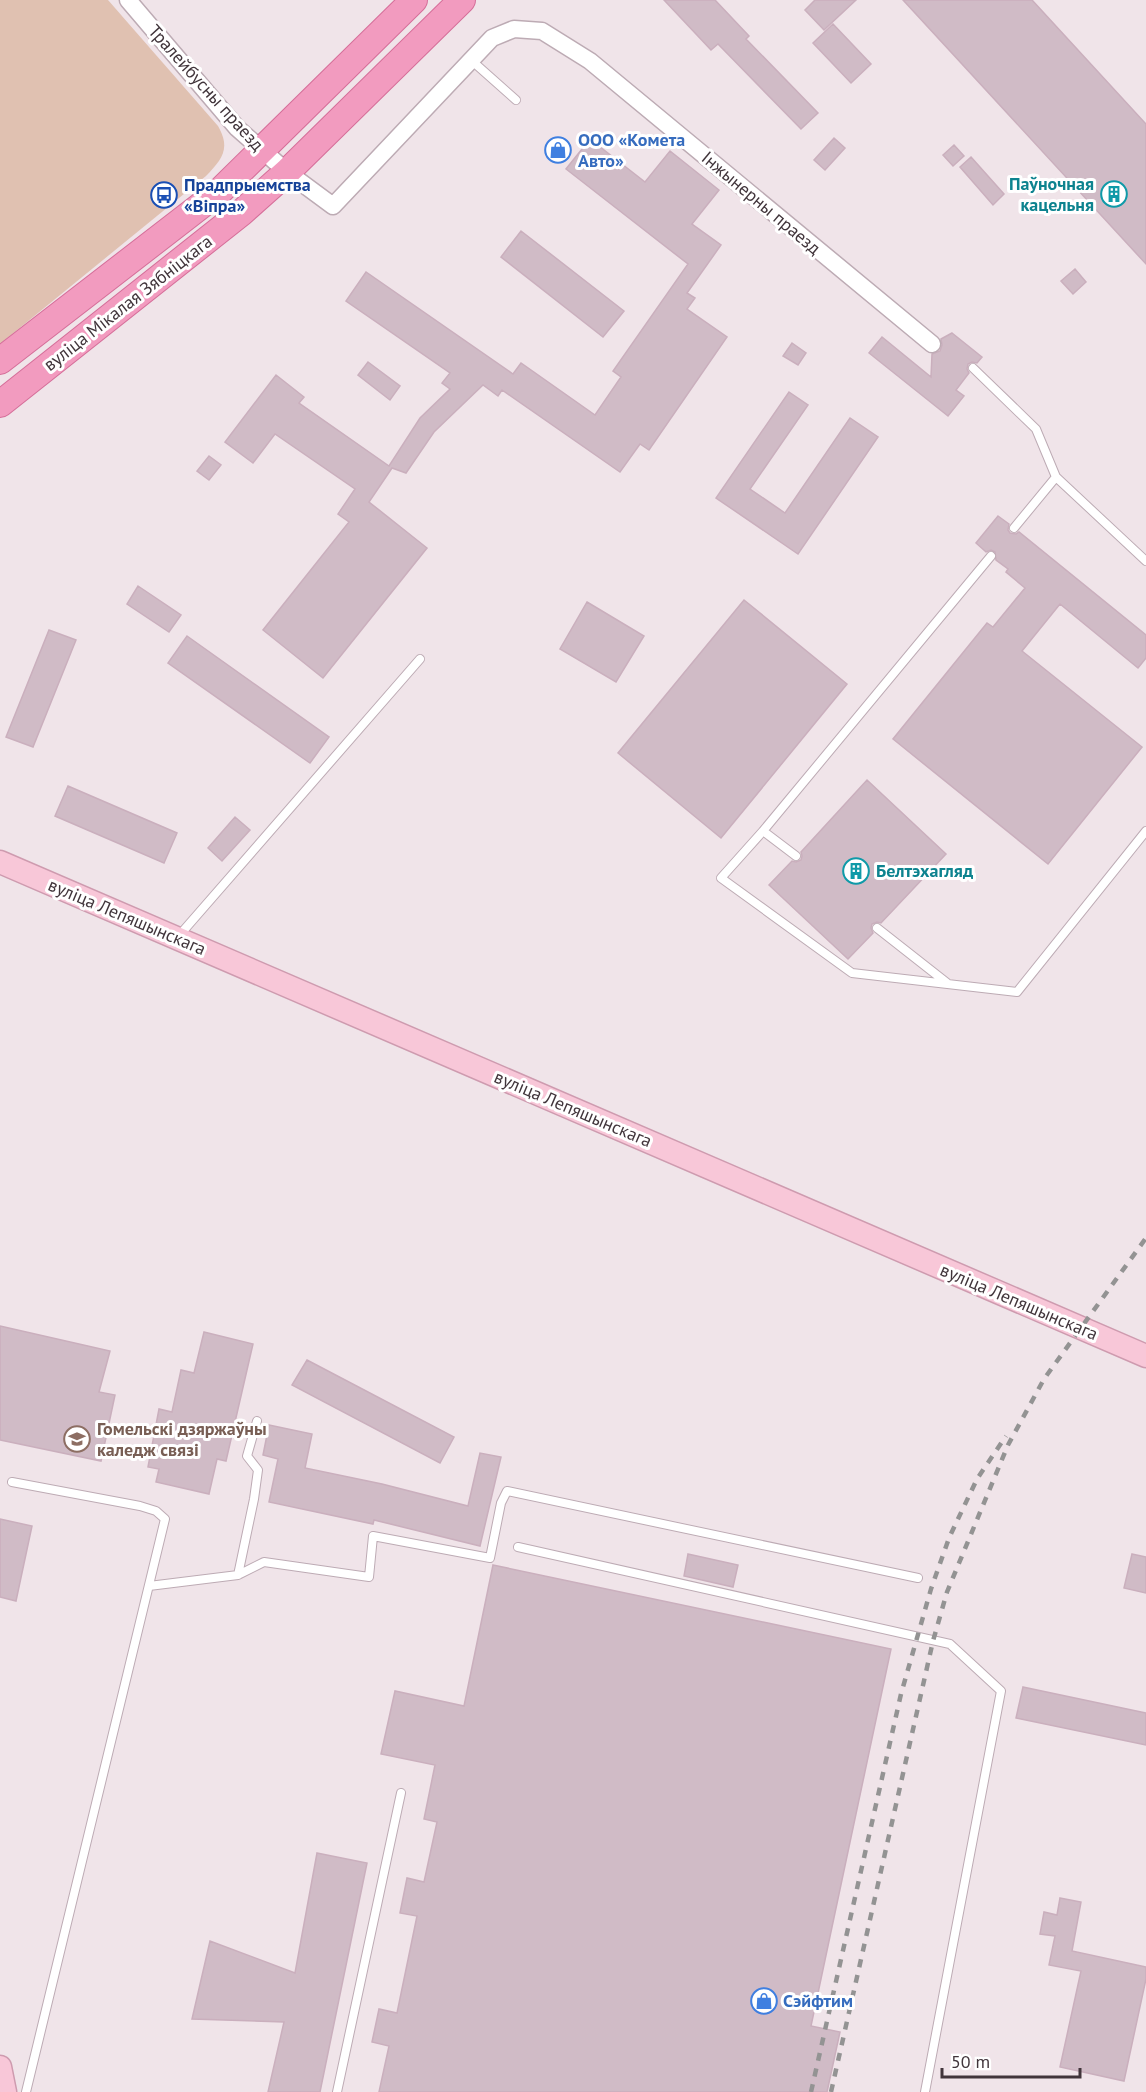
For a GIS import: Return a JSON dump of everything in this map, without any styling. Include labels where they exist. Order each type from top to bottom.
[{"type":"main road","name":"вуліца Мікалая Зябніцкага","points":[[0,361],[221,190],[414,0]]},
{"type":"main road","name":"вуліца Мікалая Зябніцкага","points":[[0,404],[241,213],[287,172],[462,0]]},
{"type":"main road","name":"вуліца Лепяшынскага","points":[[0,862],[1146,1356]]},
{"type":"main road","points":[[0,2067],[5,2092]]},
{"type":"street","name":"Тралейбусны праезд","points":[[128,0],[237,128],[287,172]]},
{"type":"street","name":"Інжынерны праезд","points":[[287,172],[333,206],[492,38],[514,29],[542,31],[581,55],[932,344]]},
{"type":"lane","points":[[471,60],[516,100]]},
{"type":"lane","points":[[973,368],[1036,429],[1056,477],[1146,561]]},
{"type":"lane","points":[[1014,528],[1056,477]]},
{"type":"lane","points":[[991,556],[763,831],[721,878],[852,973],[1017,992],[1146,831]]},
{"type":"lane","points":[[177,938],[420,659]]},
{"type":"lane","points":[[763,831],[796,856]]},
{"type":"lane","points":[[877,928],[948,984]]},
{"type":"lane","points":[[238,1575],[257,1480],[258,1470],[246,1456],[257,1421]]},
{"type":"lane","points":[[12,1482],[140,1506],[156,1511],[165,1519],[26,2092]]},
{"type":"lane","points":[[149,1586],[238,1575],[264,1562],[369,1577],[373,1536],[490,1558],[501,1503],[507,1491],[918,1578]]},
{"type":"lane","points":[[518,1547],[950,1644],[1000,1690],[925,2092]]},
{"type":"lane","points":[[337,2092],[400,1793]]},
{"type":"shaded area","points":[[0,0],[108,0],[218,126],[224,147],[220,159],[206,176],[0,344]]},
{"type":"building","points":[[664,0],[715,0],[749,36],[746,39],[818,113],[801,129],[718,44],[711,50]]},
{"type":"building","points":[[815,0],[856,0],[824,30],[805,10]]},
{"type":"building","name":"Паўночная кацельня","points":[[903,0],[1032,0],[1146,124],[1146,264]]},
{"type":"building","points":[[833,24],[871,64],[851,83],[813,43]]},
{"type":"building","points":[[834,138],[845,148],[825,170],[814,160]]},
{"type":"building","points":[[590,139],[645,182],[670,151],[719,190],[692,224],[721,245],[687,293],[695,298],[687,309],[727,337],[649,450],[640,444],[620,472],[502,390],[498,396],[483,385],[434,432],[406,473],[392,468],[369,502],[427,548],[323,678],[263,630],[349,522],[338,514],[355,489],[275,434],[253,463],[225,442],[276,375],[304,397],[299,403],[389,466],[420,418],[450,389],[442,383],[450,373],[346,301],[366,272],[513,374],[521,363],[595,415],[621,377],[613,371],[688,264],[566,169]]},
{"type":"building","points":[[954,145],[964,156],[953,166],[943,155]]},
{"type":"building","points":[[971,157],[1004,194],[993,205],[960,167]]},
{"type":"building","points":[[521,231],[624,311],[603,337],[501,257]]},
{"type":"building","points":[[1075,269],[1086,282],[1073,294],[1061,281]]},
{"type":"building","points":[[952,333],[982,357],[977,363],[968,364],[969,373],[956,390],[964,396],[948,416],[869,353],[882,337],[931,377],[932,354],[940,351],[941,339]]},
{"type":"building","points":[[792,343],[806,353],[798,365],[783,356]]},
{"type":"building","points":[[368,362],[400,386],[390,400],[358,375]]},
{"type":"building","points":[[789,392],[808,405],[750,489],[785,513],[850,418],[878,437],[798,554],[716,498]]},
{"type":"building","points":[[209,456],[221,465],[209,480],[197,471]]},
{"type":"building","points":[[998,516],[1009,524],[1010,533],[1019,532],[1146,635],[1146,658],[1138,668],[1060,604],[1022,651],[1142,747],[1048,864],[893,739],[987,623],[993,627],[1025,588],[1006,572],[1008,569],[996,560],[995,552],[991,550],[986,552],[976,543]]},
{"type":"building","points":[[138,586],[181,615],[169,632],[127,604]]},
{"type":"building","points":[[744,600],[847,684],[721,838],[618,753]]},
{"type":"building","points":[[587,602],[644,636],[616,682],[560,649]]},
{"type":"building","points":[[49,630],[76,640],[33,747],[6,737]]},
{"type":"building","points":[[187,636],[329,737],[310,763],[168,663]]},
{"type":"building","name":"Белтэхагляд","points":[[867,780],[946,854],[881,923],[872,924],[873,933],[848,959],[769,885],[792,861],[801,860],[801,852]]},
{"type":"building","points":[[68,786],[177,833],[164,863],[55,816]]},
{"type":"building","points":[[235,817],[250,830],[222,861],[208,848]]},
{"type":"building","points":[[0,1326],[110,1351],[99,1392],[115,1395],[101,1461],[0,1440]]},
{"type":"building","points":[[204,1332],[253,1344],[226,1461],[217,1459],[209,1494],[156,1482],[159,1469],[148,1467],[159,1409],[172,1412],[181,1370],[194,1373]]},
{"type":"building","points":[[307,1360],[454,1437],[440,1463],[292,1385]]},
{"type":"building","points":[[269,1425],[312,1434],[305,1468],[382,1484],[468,1506],[480,1453],[501,1457],[480,1546],[374,1520],[373,1524],[269,1502],[278,1459],[263,1455]]},
{"type":"building","points":[[0,1519],[32,1526],[16,1601],[0,1597]]},
{"type":"building","points":[[688,1554],[738,1565],[733,1587],[684,1576]]},
{"type":"building","points":[[1132,1554],[1146,1557],[1146,1593],[1124,1588]]},
{"type":"building","points":[[493,1565],[891,1649],[811,2026],[840,2032],[827,2092],[379,2092],[389,2046],[372,2042],[379,2009],[397,2013],[417,1916],[400,1913],[407,1878],[424,1882],[437,1822],[424,1819],[435,1765],[381,1754],[395,1691],[464,1706]]},
{"type":"building","points":[[1023,1687],[1146,1713],[1146,1745],[1016,1718]]},
{"type":"building","points":[[317,1853],[367,1863],[320,2092],[268,2092],[284,2022],[192,2019],[210,1941],[295,1973]]},
{"type":"building","points":[[1060,1898],[1081,1902],[1072,1951],[1146,1967],[1146,1979],[1124,2081],[1060,2067],[1081,1971],[1049,1965],[1055,1936],[1040,1934],[1044,1912],[1057,1915]]},
{"type":"railway","points":[[831,2092],[933,1641],[947,1592],[1008,1445],[1044,1379],[1146,1238]]},
{"type":"railway","points":[[811,2092],[901,1694],[931,1589],[949,1538],[977,1479],[1006,1436]]},
{"type":"place","name":"ООО «Комета Авто»","points":[[558,150]]},
{"type":"place","name":"Паўночная кацельня","points":[[1114,194]]},
{"type":"place","name":"Прадпрыемства «Віпра»","points":[[164,195]]},
{"type":"place","name":"Белтэхагляд","points":[[856,871]]},
{"type":"place","name":"Гомельскі дзяржаўны каледж связі","points":[[77,1439]]},
{"type":"place","name":"Сэйфтим","points":[[764,2001]]}]
